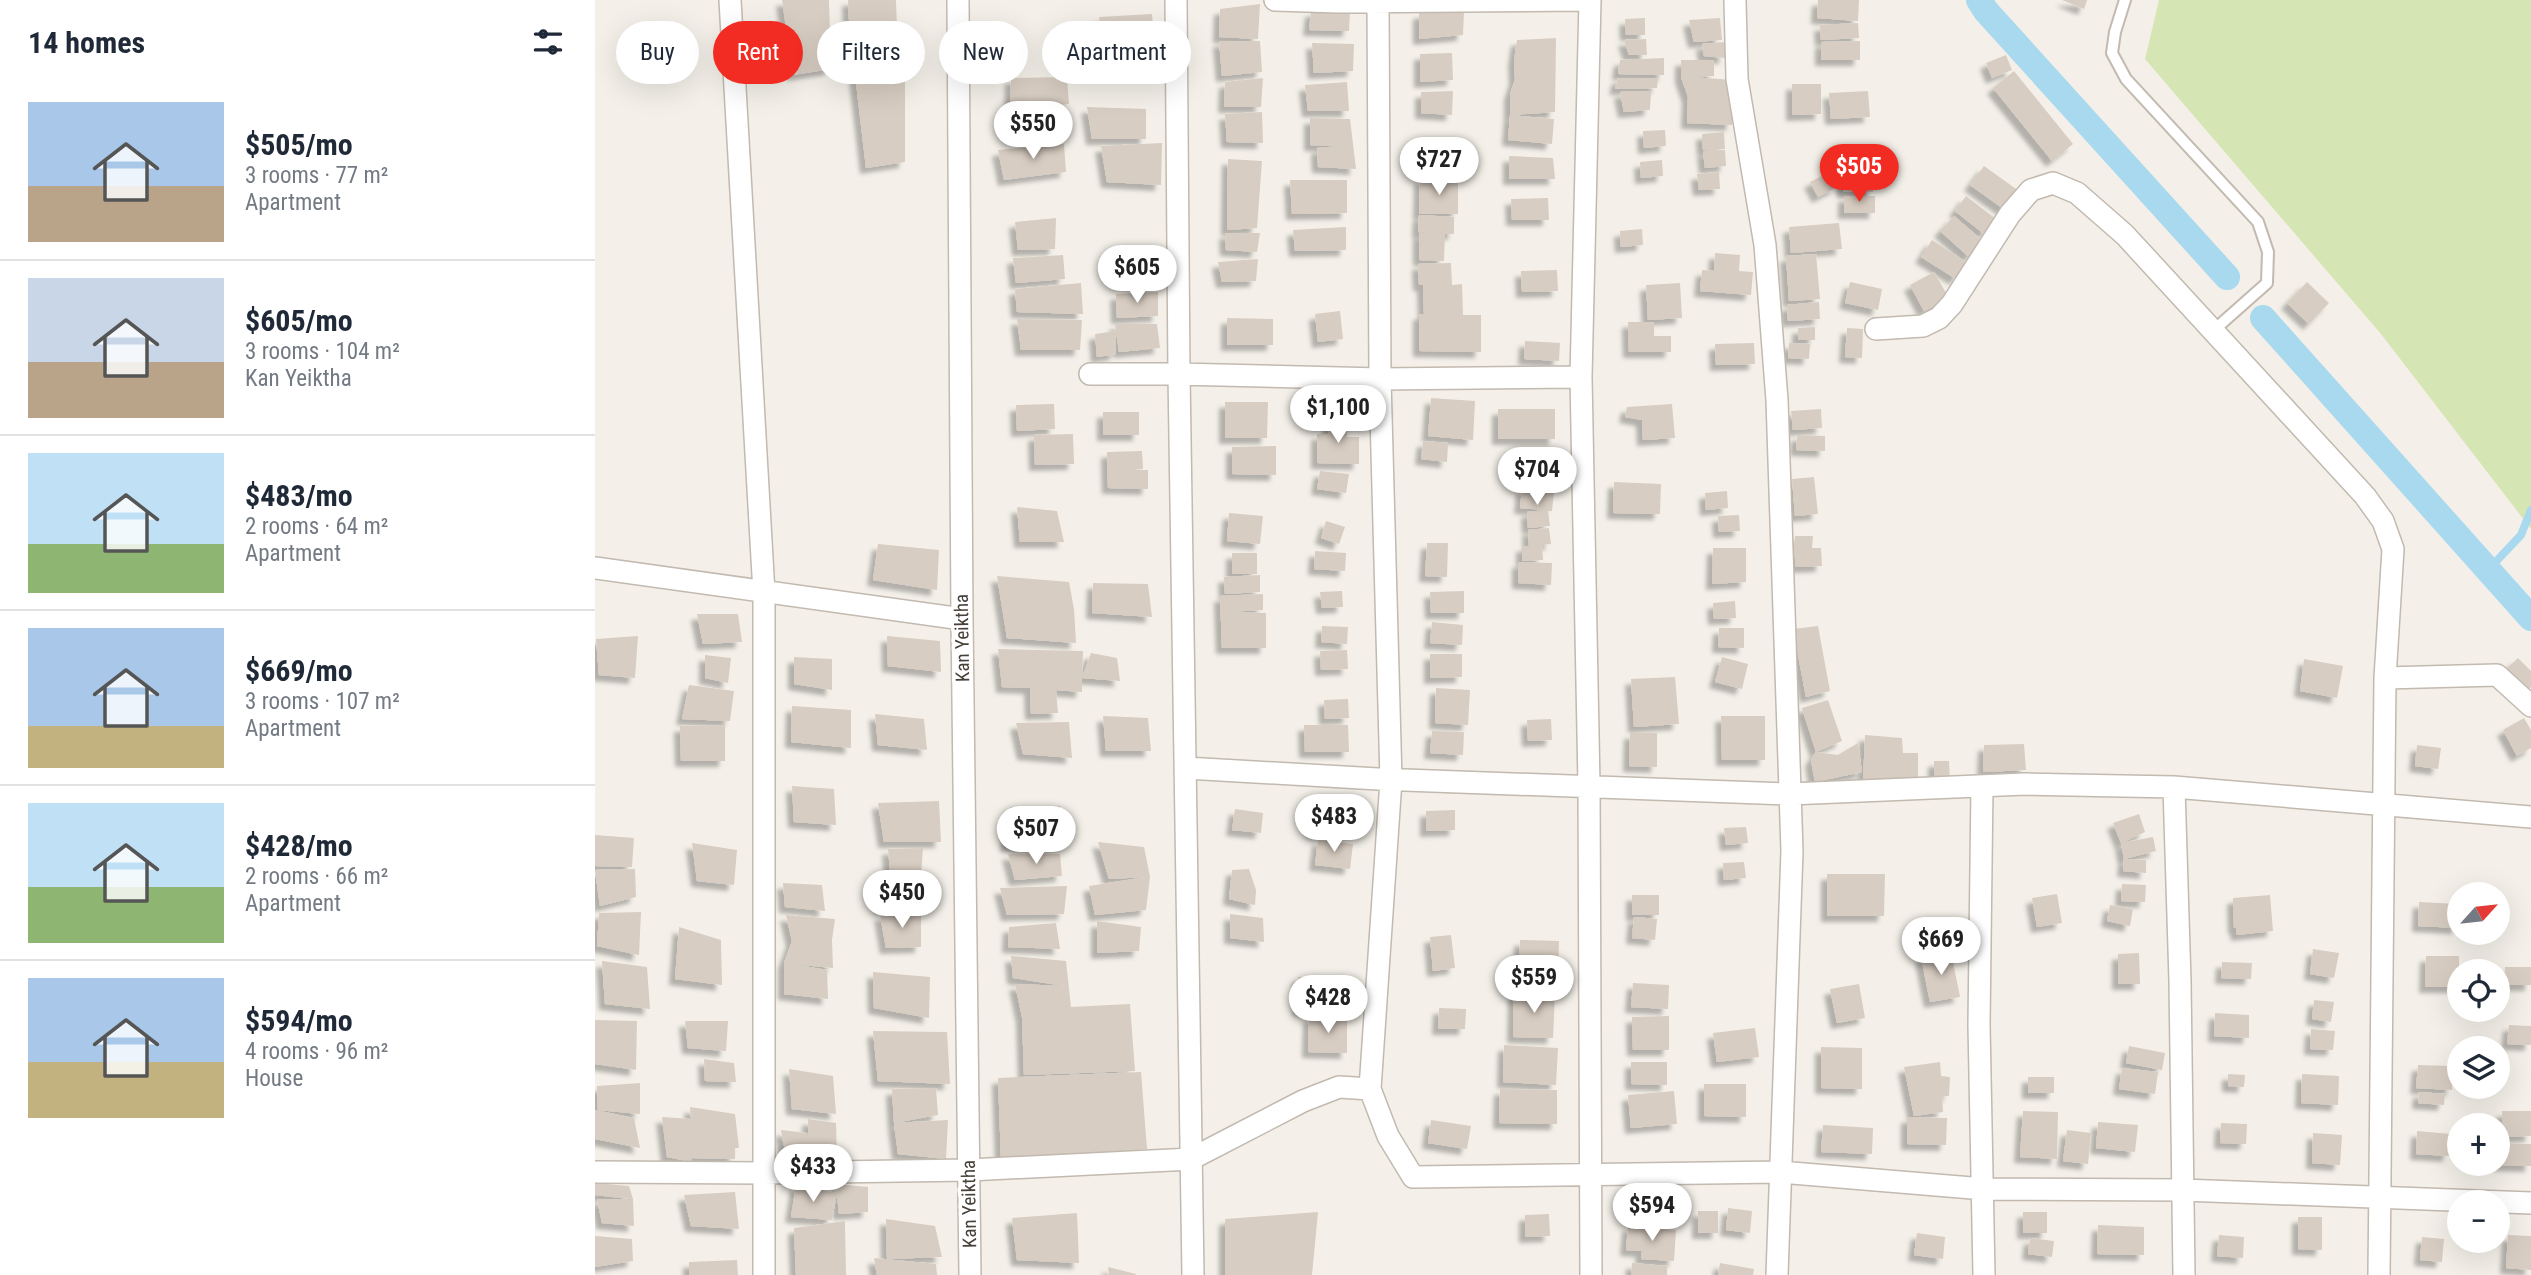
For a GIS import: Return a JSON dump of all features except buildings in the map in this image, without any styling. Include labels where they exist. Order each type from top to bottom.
[{"type":"street","points":[[730,0],[764,593],[764,1275]]},
{"type":"street","name":"Kan Yeiktha","points":[[958,0],[970,1275]]},
{"type":"street","points":[[1176,0],[1178,374],[1187,768],[1193,1275]]},
{"type":"street","points":[[1275,0],[1590,0],[1581,377],[1589,785],[1591,1275]]},
{"type":"street","points":[[1378,1],[1380,379],[1391,780],[1370,1089],[1388,1136],[1413,1177],[1780,1172],[1984,1189],[2183,1190],[2531,1203]]},
{"type":"street","points":[[1735,1],[1737,79],[1765,245],[1777,400],[1792,851],[1777,1275]]},
{"type":"street","points":[[1876,329],[1923,326],[1939,318],[1952,304],[2010,214],[2031,190],[2053,183],[2077,193],[2125,235],[2365,496],[2383,521],[2393,549],[2385,678],[2379,1275]]},
{"type":"street","points":[[1090,374],[1380,379],[1581,377]]},
{"type":"street","points":[[595,568],[962,619]]},
{"type":"street","points":[[2385,678],[2497,675],[2531,706]]},
{"type":"street","points":[[1187,768],[1391,780],[1790,794],[2025,784],[2173,787],[2531,817]]},
{"type":"street","points":[[1982,786],[1979,1024],[1984,1275]]},
{"type":"street","points":[[2173,787],[2180,981],[2184,1275]]},
{"type":"street","points":[[595,1172],[969,1170],[1191,1159],[1315,1096],[1339,1087],[1370,1089]]},
{"type":"lane","points":[[2125,0],[2112,53],[2126,79],[2258,222],[2268,252],[2267,283],[2214,330]]},
{"type":"green space","points":[[2159,0],[2531,0],[2531,529],[2381,334],[2145,59]]},
{"type":"waterway","points":[[1979,0],[1986,11],[2227,277]]},
{"type":"waterway","points":[[2263,318],[2531,618]]},
{"type":"waterway","points":[[2488,570],[2521,535],[2531,510]]}]
